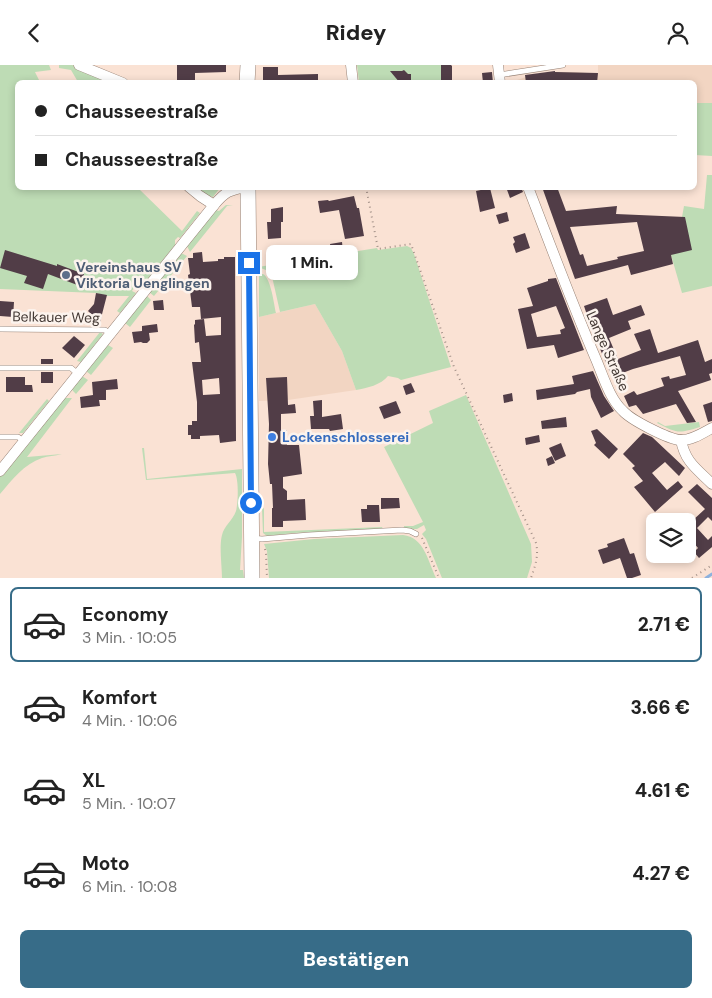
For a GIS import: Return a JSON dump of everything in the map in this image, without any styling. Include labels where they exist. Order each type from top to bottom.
[{"type":"main road","points":[[248,65],[248,80]]},
{"type":"main road","points":[[247,190],[257,539],[252,578]]},
{"type":"street","points":[[79,65],[116,80]]},
{"type":"street","points":[[351,65],[353,80]]},
{"type":"street","points":[[193,190],[214,205]]},
{"type":"street","name":"Belkauer Weg","points":[[0,471],[214,205],[223,195],[232,190]]},
{"type":"street","name":"Lange Straße","points":[[529,190],[580,321],[610,392],[617,404],[623,412],[632,418],[670,438],[681,440]]},
{"type":"street","points":[[712,428],[697,436],[681,440],[689,462],[712,484]]},
{"type":"lane","points":[[499,74],[563,65]]},
{"type":"lane","name":"Belkauer Weg","points":[[0,329],[105,330],[110,335]]},
{"type":"lane","points":[[0,368],[71,368],[78,374]]},
{"type":"lane","points":[[0,437],[18,437],[24,441]]},
{"type":"lane","points":[[257,539],[402,531],[410,531],[416,534]]},
{"type":"path","points":[[367,190],[378,249],[411,243],[454,367],[536,543],[538,551],[531,578]]},
{"type":"path","points":[[416,534],[422,539],[439,578]]},
{"type":"path","points":[[257,539],[266,553],[268,578]]},
{"type":"path","points":[[692,578],[712,565]]},
{"type":"shaded area","points":[[598,65],[712,65],[712,103],[697,103],[697,80],[517,80],[553,72],[598,74]]},
{"type":"shaded area","points":[[315,304],[342,351],[356,390],[288,400],[259,401],[259,317]]},
{"type":"green space","points":[[0,65],[49,65],[51,70],[35,72],[39,80],[15,80],[15,190],[140,190],[182,231],[197,211],[200,213],[180,238],[178,237],[175,240],[175,245],[143,285],[135,286],[132,291],[136,293],[120,313],[117,311],[129,296],[0,289]]},
{"type":"green space","points":[[59,65],[72,65],[111,80],[77,80],[71,70],[59,68]]},
{"type":"green space","points":[[357,65],[441,65],[441,80],[359,80]]},
{"type":"green space","points":[[697,103],[712,103],[712,156],[697,155]]},
{"type":"green space","points":[[707,175],[712,175],[712,286],[682,293],[671,255],[684,206],[704,209]]},
{"type":"green space","points":[[198,190],[218,190],[213,197]]},
{"type":"green space","points":[[226,205],[233,206],[227,206],[190,252],[187,246],[216,210],[219,211]]},
{"type":"green space","points":[[407,246],[411,248],[414,254],[451,367],[401,380],[388,376],[378,384],[356,390],[342,351],[315,304],[280,312],[271,272],[258,267],[377,248],[378,250]]},
{"type":"green space","points":[[181,253],[187,256],[154,296],[149,292]]},
{"type":"green space","points":[[259,274],[266,276],[272,292],[276,313],[259,317]]},
{"type":"green space","points":[[147,296],[151,300],[130,327],[125,323]]},
{"type":"green space","points":[[100,332],[103,334],[81,362],[77,361]]},
{"type":"green space","points":[[108,345],[113,348],[91,375],[86,371]]},
{"type":"green space","points":[[82,376],[88,380],[76,394],[72,389]]},
{"type":"green space","points":[[466,395],[531,544],[532,562],[527,578],[442,578],[426,539],[422,534],[426,530],[424,525],[417,529],[404,529],[404,526],[413,526],[423,522],[384,447],[433,423],[429,411]]},
{"type":"green space","points":[[64,398],[72,398],[27,457],[62,454],[42,458],[30,464],[0,494],[0,476]]},
{"type":"green space","points":[[47,399],[49,401],[23,433],[19,433]]},
{"type":"green space","points":[[699,422],[700,427],[687,431],[674,431],[657,423],[665,426]]},
{"type":"green space","points":[[142,448],[144,448],[147,479],[242,469],[240,570],[243,570],[244,578],[222,578],[222,535],[237,508],[238,486],[235,473],[146,480]]},
{"type":"green space","points":[[264,508],[264,532],[382,527],[383,529],[267,536],[263,533],[262,509]]},
{"type":"green space","points":[[403,535],[416,540],[421,545],[436,578],[269,578],[267,551],[264,544],[314,539]]},
{"type":"building","points":[[177,65],[226,65],[226,72],[195,73],[195,80],[177,80]]},
{"type":"building","points":[[441,65],[451,65],[452,80],[441,80]]},
{"type":"building","points":[[263,67],[278,67],[278,75],[318,74],[318,80],[263,80]]},
{"type":"building","points":[[404,70],[411,74],[411,80],[398,80],[390,71]]},
{"type":"building","points":[[555,71],[598,73],[597,80],[526,80],[525,75]]},
{"type":"building","points":[[492,72],[493,80],[483,80],[482,73]]},
{"type":"building","points":[[490,190],[495,208],[480,212],[476,191]]},
{"type":"building","points":[[507,190],[522,190],[523,192],[510,198]]},
{"type":"building","points":[[543,190],[558,190],[566,211],[617,206],[616,214],[685,217],[692,250],[671,255],[673,264],[631,275],[628,265],[575,279]],"holes":[[[637,222],[644,251],[617,257],[618,259],[587,266],[583,254],[580,255],[570,227]]]},
{"type":"building","points":[[354,196],[357,208],[359,208],[364,236],[345,239],[339,210],[320,213],[318,201],[329,201]]},
{"type":"building","points":[[283,207],[281,238],[268,239],[267,222],[271,222],[271,209]]},
{"type":"building","points":[[507,212],[509,221],[499,224],[496,215]]},
{"type":"building","points":[[525,233],[530,248],[516,253],[513,237]]},
{"type":"building","points":[[342,242],[343,252],[332,254],[330,244]]},
{"type":"building","points":[[5,250],[57,266],[57,264],[84,274],[80,286],[48,274],[43,289],[24,283],[27,276],[0,268]]},
{"type":"building","points":[[202,252],[203,262],[218,261],[218,259],[224,259],[224,257],[235,257],[236,441],[220,443],[219,435],[200,436],[200,439],[191,439],[191,435],[188,435],[188,425],[192,425],[192,421],[197,421],[197,402],[192,362],[201,362],[199,342],[195,343],[195,320],[204,319],[206,336],[221,335],[221,317],[201,319],[200,307],[192,307],[188,258],[193,258],[193,253]],"holes":[[[219,378],[220,394],[203,395],[202,380]]]},
{"type":"building","points":[[556,278],[584,350],[558,358],[554,345],[527,349],[518,309],[533,306],[527,288],[548,281],[548,279]],"holes":[[[556,306],[565,328],[560,330],[561,334],[537,337],[531,314]]]},
{"type":"building","points":[[96,293],[107,295],[100,322],[88,311],[94,304]]},
{"type":"building","points":[[607,298],[613,315],[641,305],[645,315],[628,321],[631,329],[609,338],[618,359],[641,350],[634,334],[650,329],[658,353],[698,340],[705,362],[712,359],[712,373],[709,374],[711,380],[678,391],[696,422],[687,423],[676,404],[643,414],[636,405],[629,407],[624,396],[634,391],[637,395],[664,386],[661,378],[669,376],[670,379],[686,375],[680,356],[612,377],[584,306]]},
{"type":"building","points":[[163,300],[164,310],[154,310],[153,301]]},
{"type":"building","points":[[0,301],[14,302],[13,317],[0,316]]},
{"type":"building","points":[[157,324],[158,332],[149,333],[150,340],[147,343],[134,343],[132,332],[142,331],[142,326]]},
{"type":"building","points":[[74,336],[85,345],[74,358],[62,348]]},
{"type":"building","points":[[41,359],[53,359],[53,364],[41,364]]},
{"type":"building","points":[[593,371],[604,396],[614,411],[601,418],[591,397],[590,389],[575,394],[537,400],[536,390],[574,384],[572,376]]},
{"type":"building","points":[[41,372],[53,372],[53,383],[41,383]]},
{"type":"building","points":[[6,377],[25,377],[25,385],[32,385],[33,392],[6,392]]},
{"type":"building","points":[[287,377],[288,405],[295,404],[296,413],[281,414],[281,430],[287,430],[287,445],[299,445],[302,474],[283,477],[283,488],[287,491],[287,500],[305,499],[306,520],[283,521],[283,527],[272,527],[273,508],[272,484],[270,484],[268,464],[269,424],[266,378]]},
{"type":"building","points":[[117,379],[118,389],[106,390],[106,400],[99,400],[100,406],[81,408],[80,397],[93,395],[92,382]]},
{"type":"building","points":[[411,383],[415,392],[406,395],[403,386]]},
{"type":"building","points":[[512,393],[513,401],[504,403],[503,395]]},
{"type":"building","points":[[322,400],[322,417],[341,414],[343,429],[330,431],[329,429],[311,429],[310,416],[314,416],[313,401]]},
{"type":"building","points":[[396,401],[401,413],[384,419],[379,407]]},
{"type":"building","points":[[712,402],[712,421],[708,422],[703,405]]},
{"type":"building","points":[[566,417],[567,427],[542,429],[541,421]]},
{"type":"building","points":[[597,429],[618,449],[609,459],[594,445],[596,443],[591,431]]},
{"type":"building","points":[[643,433],[652,437],[685,468],[679,476],[665,462],[652,473],[667,490],[678,481],[683,487],[655,512],[634,487],[643,481],[632,468],[635,466],[623,454]]},
{"type":"building","points":[[539,435],[540,442],[526,445],[525,438]]},
{"type":"building","points":[[561,443],[566,456],[555,461],[549,448]]},
{"type":"building","points":[[552,456],[555,463],[548,466],[546,459]]},
{"type":"building","points":[[697,484],[712,498],[712,521],[708,517],[697,528],[708,540],[712,536],[712,547],[699,558],[696,554],[698,548],[696,546],[696,517],[705,509],[688,492]]},
{"type":"building","points":[[381,498],[399,498],[400,508],[381,509]]},
{"type":"building","points":[[367,505],[379,505],[380,522],[362,522],[361,509],[367,509]]},
{"type":"building","points":[[624,538],[630,554],[634,553],[641,575],[632,578],[627,578],[620,558],[603,564],[598,550],[608,547],[607,544]]},
{"type":"waterway","points":[[706,578],[712,574]]},
{"type":"place","name":"Vereinshaus SV Viktoria Uenglingen","points":[[66,275]]},
{"type":"place","name":"Lockenschlosserei","points":[[272,437]]},
{"type":"route","points":[[249,263],[251,503]]}]
